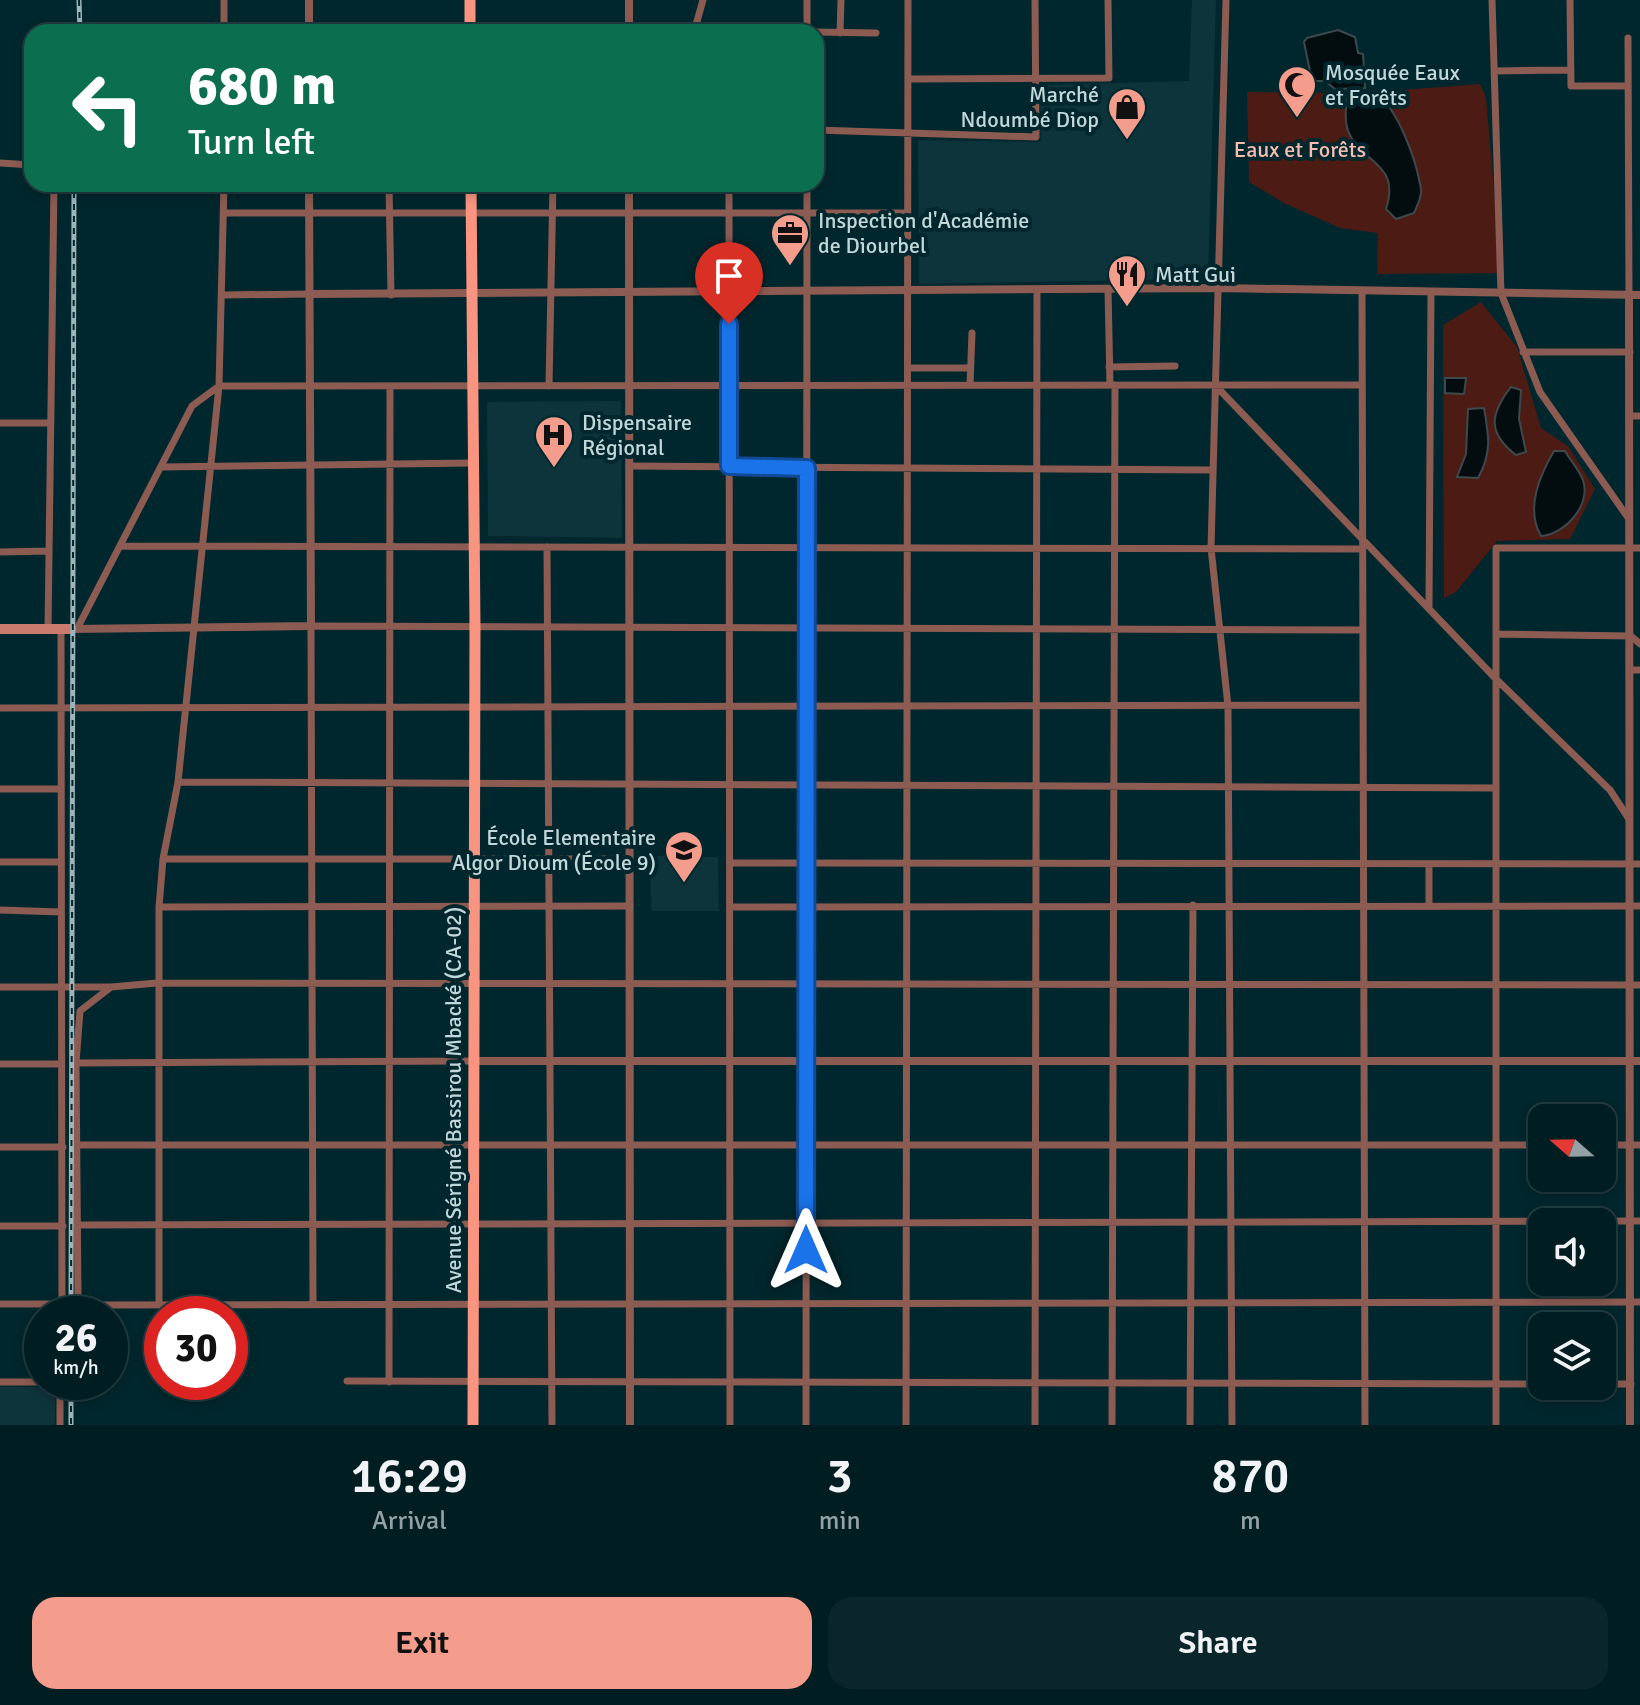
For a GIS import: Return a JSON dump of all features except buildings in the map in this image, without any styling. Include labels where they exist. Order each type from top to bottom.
[{"type":"main road","points":[[470,0],[470,24]]},
{"type":"main road","name":"Avenue Sérigné Bassirou Mbacké (CA-02)","points":[[471,192],[475,627],[473,1425]]},
{"type":"main road","points":[[0,629],[70,629]]},
{"type":"street","points":[[224,0],[224,24]]},
{"type":"street","points":[[309,0],[309,24]]},
{"type":"street","points":[[629,0],[629,24]]},
{"type":"street","points":[[696,24],[703,0]]},
{"type":"street","points":[[807,0],[807,24]]},
{"type":"street","points":[[840,33],[841,0]]},
{"type":"street","points":[[906,1425],[908,0]]},
{"type":"street","points":[[824,130],[1036,137],[1035,0]]},
{"type":"street","points":[[908,79],[1109,78],[1108,0]]},
{"type":"street","points":[[1226,0],[1211,548],[1222,627],[1228,706],[1232,1425]]},
{"type":"street","points":[[1492,0],[1501,293],[1540,392],[1629,519]]},
{"type":"street","points":[[1570,0],[1571,86],[1628,86]]},
{"type":"street","points":[[824,32],[876,33]]},
{"type":"street","points":[[1628,38],[1630,352],[1635,416],[1629,519],[1635,548],[1631,636],[1636,670],[1636,782],[1632,824],[1636,864],[1636,1221],[1630,1425]]},
{"type":"street","points":[[1495,71],[1571,70]]},
{"type":"street","points":[[0,163],[24,164]]},
{"type":"street","points":[[48,629],[54,192]]},
{"type":"street","points":[[159,1296],[159,907],[163,859],[178,782],[219,386],[224,192]]},
{"type":"street","points":[[309,192],[313,1304]]},
{"type":"street","points":[[389,192],[391,295]]},
{"type":"street","points":[[549,386],[553,192]]},
{"type":"street","points":[[629,192],[630,1425]]},
{"type":"street","points":[[729,192],[730,1425]]},
{"type":"street","points":[[806,1425],[807,192]]},
{"type":"street","points":[[224,213],[908,213]]},
{"type":"street","points":[[223,295],[472,296],[1218,288],[1640,295]]},
{"type":"street","points":[[1108,289],[1114,468],[1112,1425]]},
{"type":"street","points":[[1035,1425],[1037,290]]},
{"type":"street","points":[[1362,291],[1365,1425]]},
{"type":"street","points":[[1429,607],[1431,292]]},
{"type":"street","points":[[970,385],[972,333]]},
{"type":"street","points":[[1523,352],[1630,352]]},
{"type":"street","points":[[1109,367],[1175,366]]},
{"type":"street","points":[[908,368],[970,368]]},
{"type":"street","points":[[1215,385],[1496,679],[1610,790],[1632,824]]},
{"type":"street","points":[[62,1296],[59,707],[70,629],[120,546],[192,406],[219,386],[1362,385]]},
{"type":"street","points":[[389,1382],[390,386]]},
{"type":"street","points":[[0,423],[50,423]]},
{"type":"street","points":[[161,467],[474,463]]},
{"type":"street","points":[[629,466],[1213,470]]},
{"type":"street","points":[[120,546],[1362,549]]},
{"type":"street","points":[[547,547],[552,1425]]},
{"type":"street","points":[[1496,1425],[1496,548],[1635,548]]},
{"type":"street","points":[[0,552],[48,551]]},
{"type":"street","points":[[70,629],[311,626],[1222,627],[1363,630]]},
{"type":"street","points":[[1496,634],[1631,636],[1640,644]]},
{"type":"street","points":[[0,708],[1363,705]]},
{"type":"street","points":[[178,782],[1496,788]]},
{"type":"street","points":[[0,789],[60,789]]},
{"type":"street","points":[[163,859],[630,859]]},
{"type":"street","points":[[0,862],[60,862]]},
{"type":"street","points":[[730,863],[1636,864]]},
{"type":"street","points":[[1429,864],[1429,905]]},
{"type":"street","points":[[1190,1425],[1193,905]]},
{"type":"street","points":[[159,907],[630,906]]},
{"type":"street","points":[[730,907],[1636,906]]},
{"type":"street","points":[[0,910],[61,912]]},
{"type":"street","points":[[0,987],[111,987],[157,983],[1636,985]]},
{"type":"street","points":[[111,987],[80,1011],[76,1063],[78,1298],[91,1305],[144,1305]]},
{"type":"street","points":[[76,1063],[1636,1061]]},
{"type":"street","points":[[0,1064],[61,1064]]},
{"type":"street","points":[[78,1145],[1528,1145]]},
{"type":"street","points":[[0,1147],[63,1147]]},
{"type":"street","points":[[77,1225],[1636,1221]]},
{"type":"street","points":[[0,1226],[63,1226]]},
{"type":"street","points":[[248,1304],[1635,1302]]},
{"type":"street","points":[[0,1304],[24,1304]]},
{"type":"street","points":[[347,1381],[1528,1384]]},
{"type":"street","points":[[0,1382],[24,1382]]},
{"type":"street","points":[[1616,1384],[1631,1384]]},
{"type":"street","points":[[60,1400],[60,1425]]},
{"type":"shaded area","name":"Marché Ndoumbé Diop","points":[[1192,0],[1216,0],[1208,279],[919,284],[918,140],[1041,142],[1040,85],[1189,81]]},
{"type":"shaded area","points":[[1338,30],[1355,37],[1358,53],[1363,54],[1365,88],[1335,89],[1325,81],[1312,81],[1304,42],[1307,38]]},
{"type":"shaded area","points":[[1376,92],[1392,111],[1405,137],[1421,189],[1414,213],[1396,219],[1386,209],[1389,184],[1386,175],[1358,146],[1347,127],[1348,93]]},
{"type":"shaded area","points":[[1445,378],[1466,378],[1464,394],[1445,393]]},
{"type":"shaded area","points":[[1511,387],[1521,390],[1519,419],[1526,452],[1516,455],[1500,439],[1495,423],[1499,406]]},
{"type":"shaded area","name":"Dispensaire Régional","points":[[621,401],[622,538],[488,536],[487,402]]},
{"type":"shaded area","points":[[1484,408],[1488,444],[1486,460],[1478,478],[1457,477],[1466,454],[1468,409]]},
{"type":"shaded area","points":[[1554,451],[1565,451],[1579,473],[1583,480],[1583,499],[1580,509],[1567,524],[1541,536],[1536,525],[1534,503],[1544,470]]},
{"type":"shaded area","name":"École Elementaire Algor Dioum (École 9)","points":[[650,856],[718,857],[719,911],[651,911]]},
{"type":"shaded area","points":[[0,1387],[24,1387],[24,1400],[55,1400],[55,1425],[0,1425]]},
{"type":"green space","name":"Eaux et Forêts","points":[[1480,84],[1486,97],[1501,273],[1377,274],[1378,233],[1340,228],[1284,203],[1249,182],[1247,92],[1348,93],[1346,110],[1350,131],[1387,174],[1396,219],[1386,101],[1376,92]]},
{"type":"green space","points":[[1481,302],[1517,347],[1541,428],[1568,446],[1595,489],[1570,539],[1497,541],[1456,592],[1444,598],[1443,325]]},
{"type":"railway","points":[[79,0],[80,24]]},
{"type":"railway","points":[[71,1296],[74,192]]},
{"type":"railway","points":[[71,1400],[71,1425]]},
{"type":"place","name":"Mosquée Eaux et Forêts","points":[[1297,119]]},
{"type":"place","name":"Marché Ndoumbé Diop","points":[[1127,141]]},
{"type":"place","name":"Inspection d'Académie de Diourbel","points":[[790,267]]},
{"type":"place","name":"Matt Gui","points":[[1127,308]]},
{"type":"place","name":"Dispensaire Régional","points":[[554,469]]},
{"type":"place","name":"École Elementaire Algor Dioum (École 9)","points":[[684,884]]},
{"type":"route","points":[[729,324],[729,466],[807,468],[806,1250]]}]
